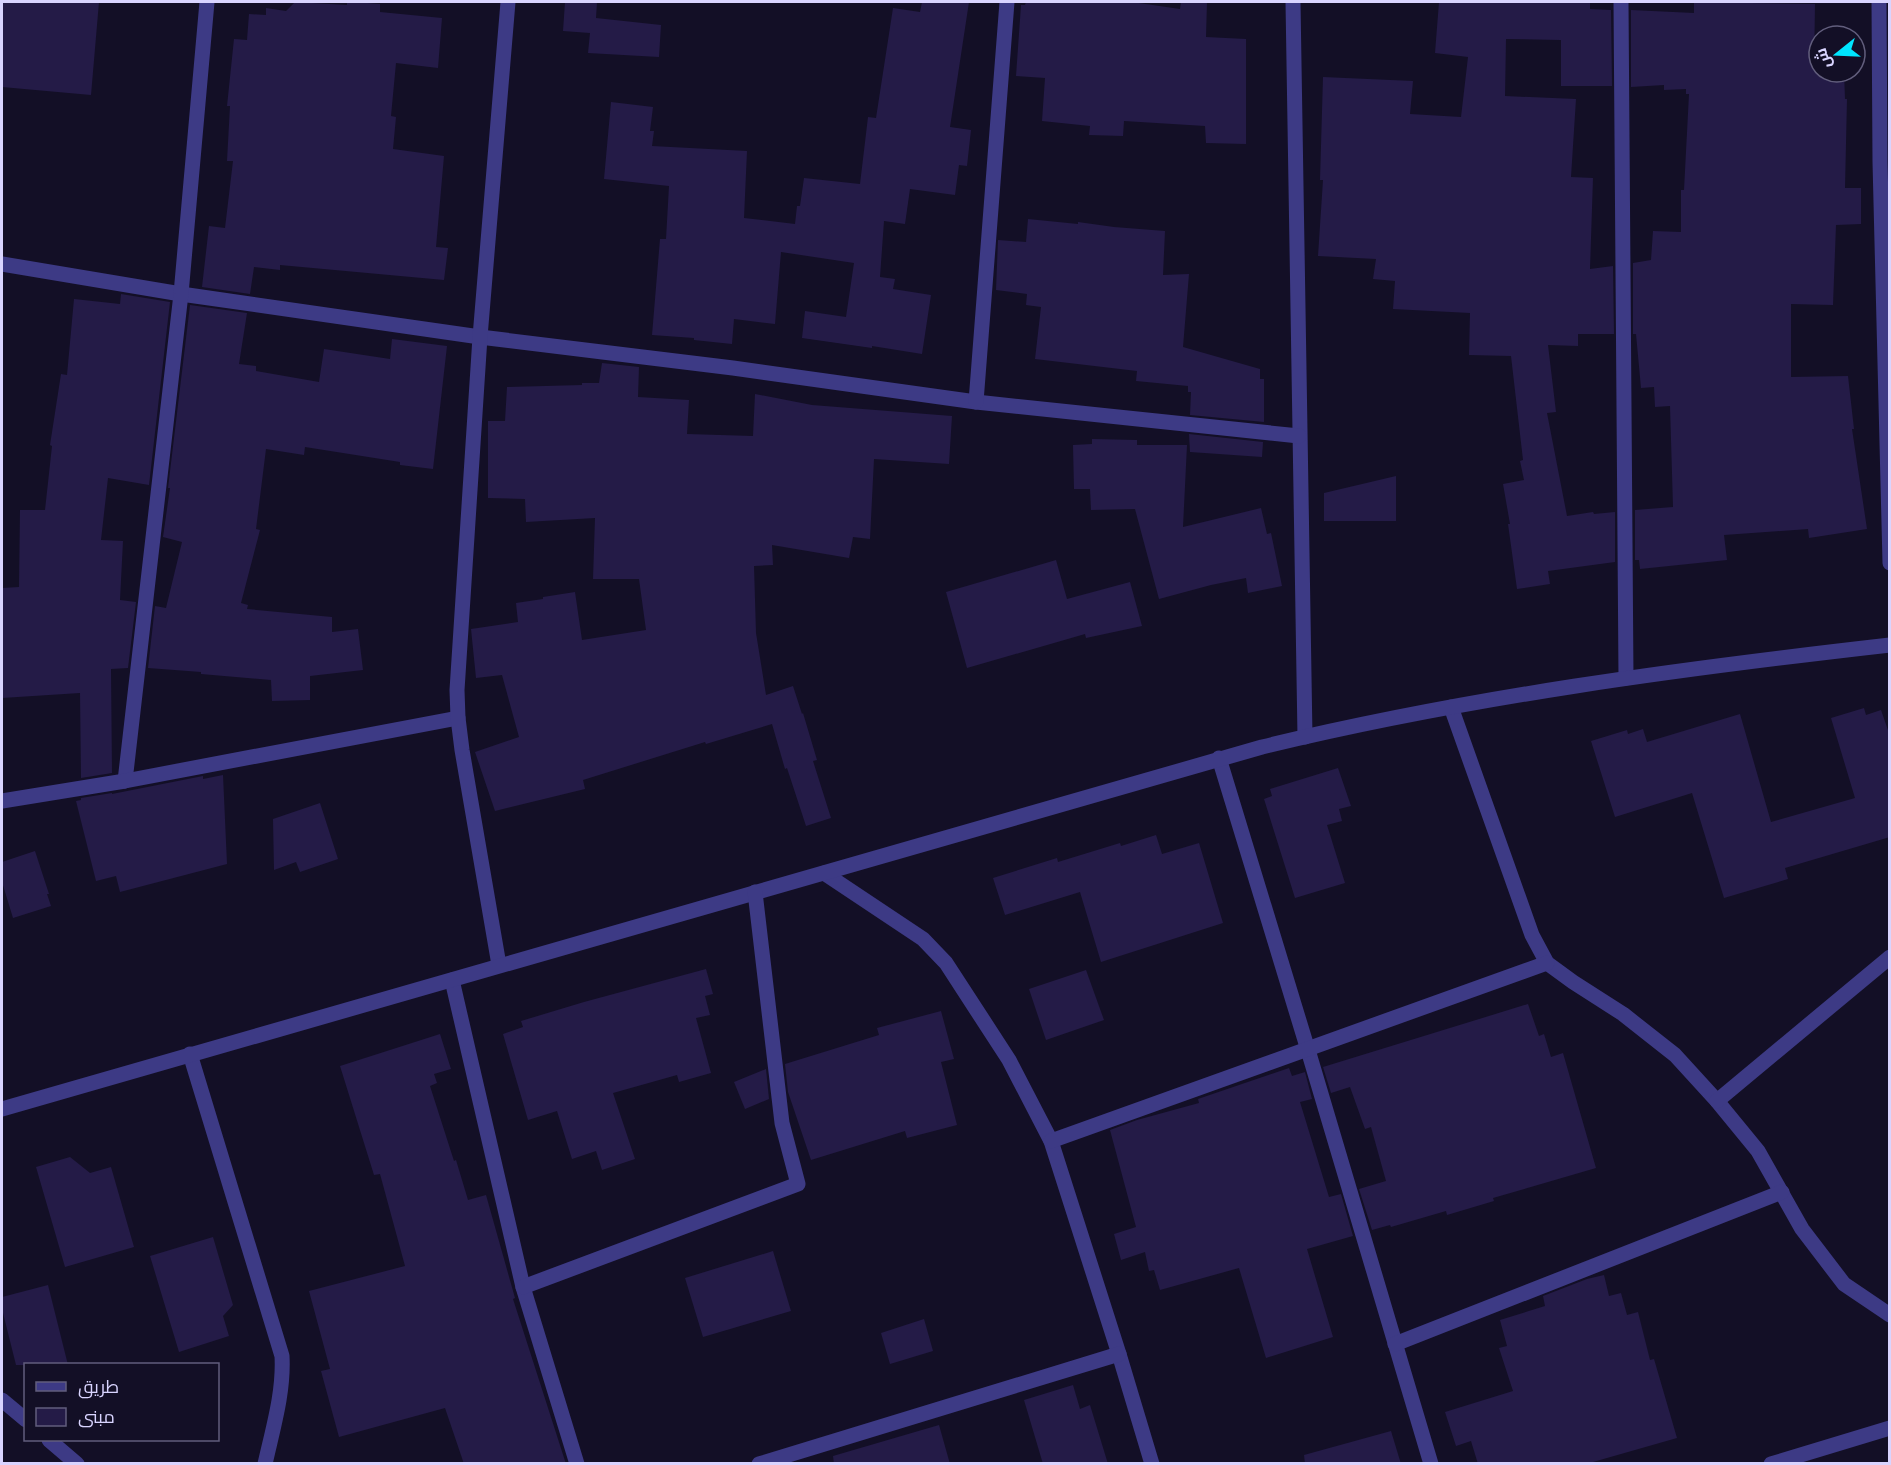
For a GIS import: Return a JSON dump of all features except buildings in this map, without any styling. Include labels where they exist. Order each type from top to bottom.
[{"type":"street","points":[[125,782],[181,294],[207,2]]},
{"type":"street","points":[[500,965],[458,718],[457,690],[480,337],[508,2]]},
{"type":"street","points":[[976,402],[1007,2]]},
{"type":"street","points":[[1293,2],[1305,737]]},
{"type":"street","points":[[1621,2],[1626,678]]},
{"type":"street","points":[[1879,2],[1880,162],[1890,563]]},
{"type":"street","points":[[2,264],[181,294],[480,337],[976,402],[1299,436]]},
{"type":"street","points":[[2,1108],[1219,758],[1305,737],[1451,707],[1626,678],[1890,645]]},
{"type":"street","points":[[1451,707],[1532,935],[1548,963],[1623,1014],[1675,1055],[1758,1151],[1802,1229],[1844,1284],[1890,1315]]},
{"type":"street","points":[[2,801],[125,782],[458,718]]},
{"type":"street","points":[[1219,758],[1431,1464]]},
{"type":"street","points":[[824,873],[923,939],[946,963],[1008,1060],[1051,1141],[1152,1464]]},
{"type":"street","points":[[523,1287],[798,1184],[782,1123],[755,892]]},
{"type":"street","points":[[1717,1101],[1890,957]]},
{"type":"street","points":[[1051,1141],[1548,963]]},
{"type":"street","points":[[452,980],[523,1287],[578,1464]]},
{"type":"street","points":[[190,1054],[282,1356],[284,1376],[265,1464]]},
{"type":"street","points":[[1395,1344],[1782,1192]]},
{"type":"street","points":[[759,1464],[1119,1354]]},
{"type":"street","points":[[2,1400],[24,1418]]},
{"type":"street","points":[[1772,1464],[1890,1428]]},
{"type":"street","points":[[50,1441],[77,1464]]}]
